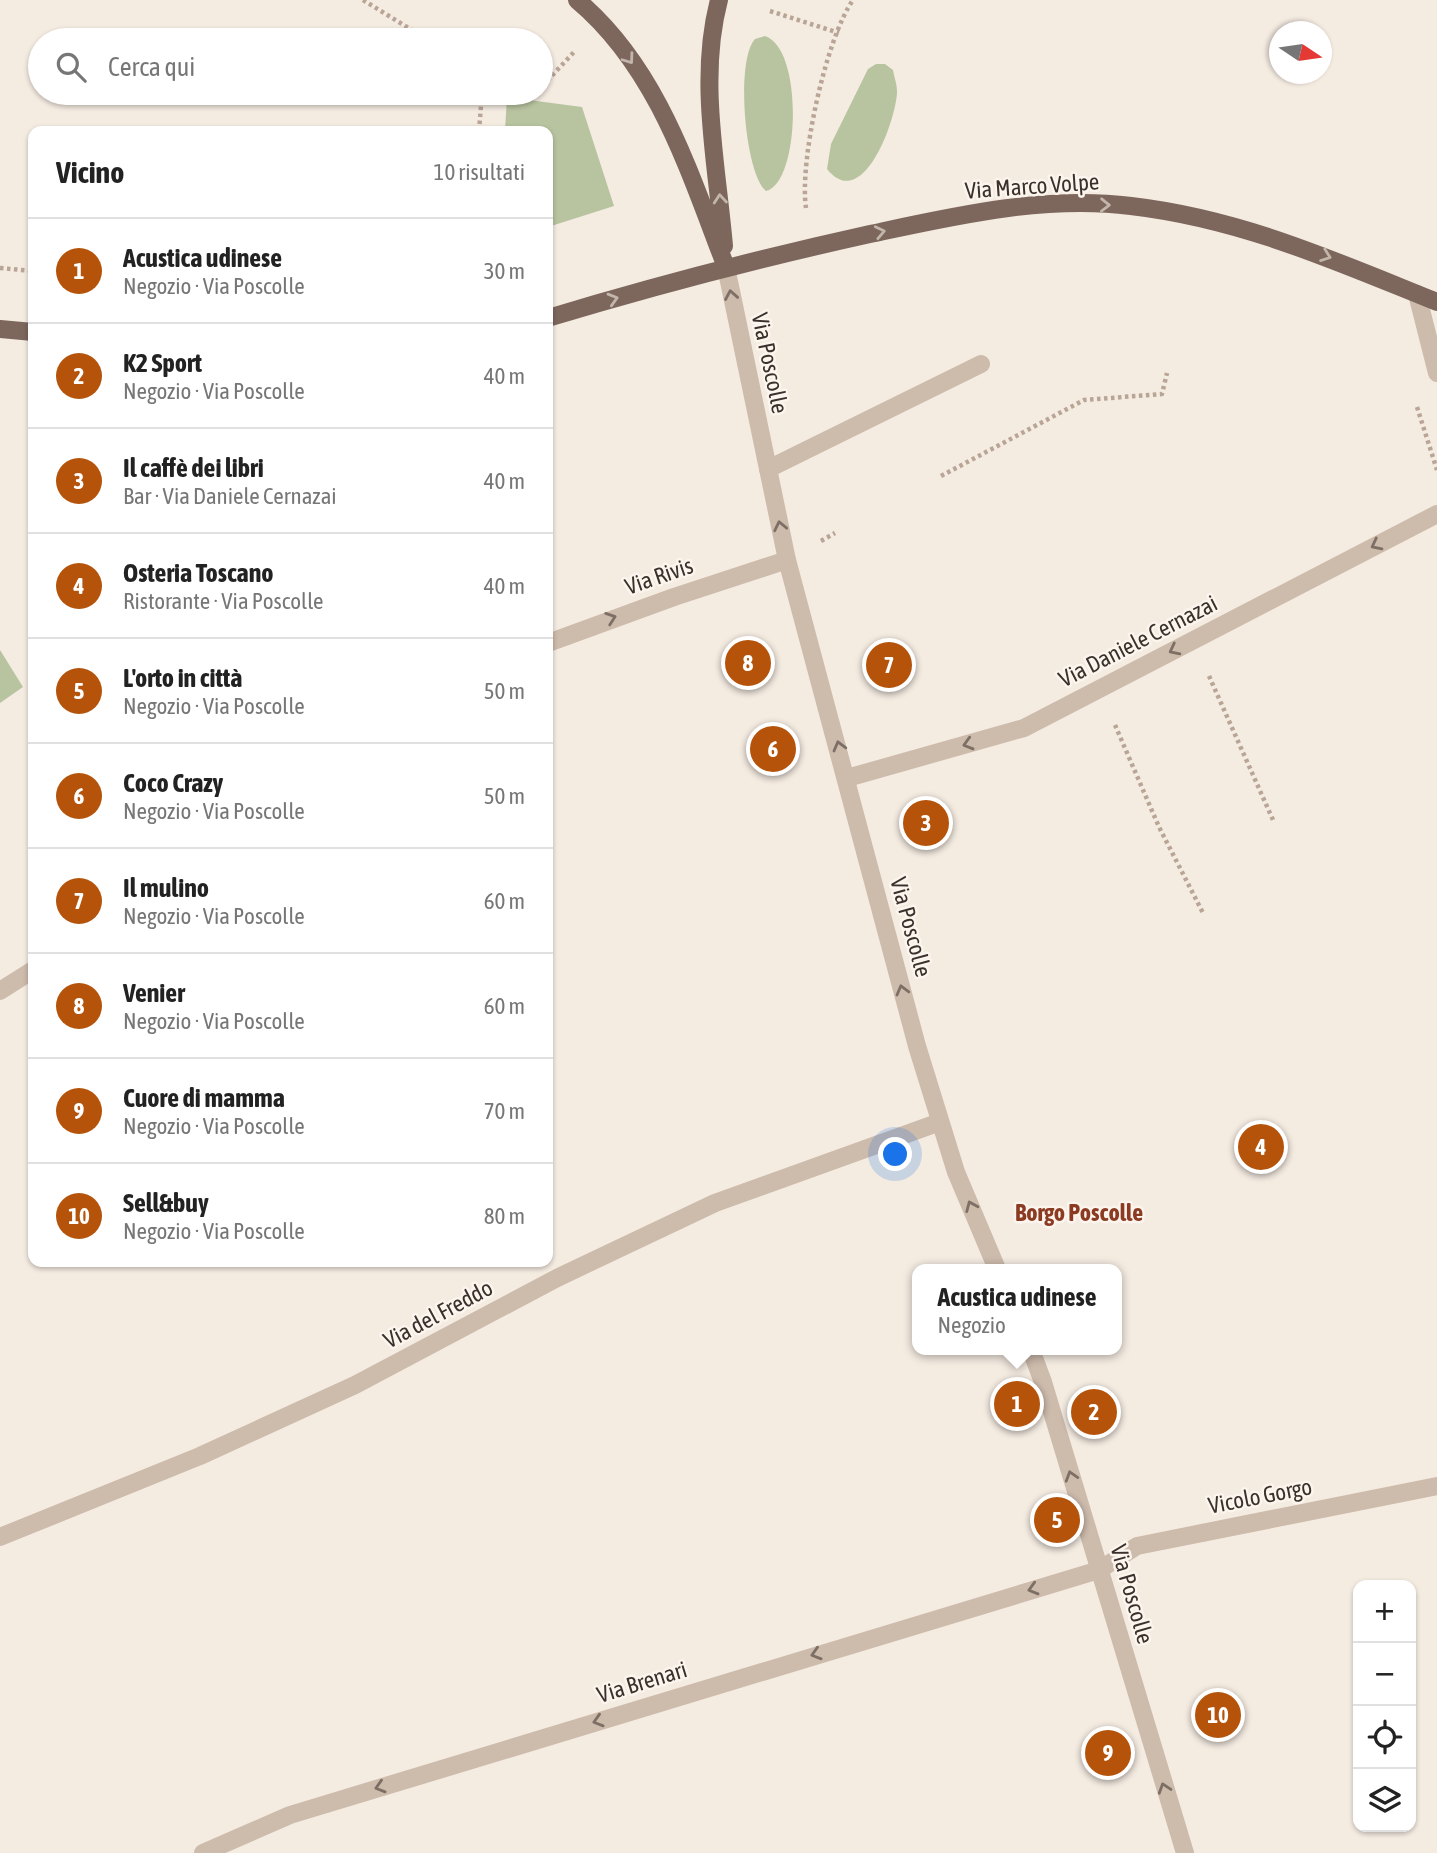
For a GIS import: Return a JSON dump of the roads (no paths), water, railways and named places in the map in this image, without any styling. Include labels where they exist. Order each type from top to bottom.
[{"type":"main road","points":[[577,0],[624,51],[657,99],[726,267]]},
{"type":"main road","points":[[719,0],[709,57],[709,91],[726,267]]},
{"type":"main road","name":"Via Marco Volpe","points":[[553,317],[726,267],[935,220],[1066,204],[1129,205],[1196,216],[1254,230],[1337,260],[1437,302]]},
{"type":"main road","points":[[0,329],[28,332]]},
{"type":"street","name":"Via Poscolle","points":[[726,267],[787,560],[940,1122],[956,1172],[995,1264]]},
{"type":"street","points":[[1417,294],[1437,373]]},
{"type":"street","points":[[768,469],[981,364]]},
{"type":"street","name":"Via Daniele Cernazai","points":[[847,778],[1024,728],[1437,514]]},
{"type":"street","name":"Via Rivis","points":[[553,641],[787,560]]},
{"type":"street","points":[[0,991],[28,973]]},
{"type":"street","name":"Via del Freddo","points":[[0,1537],[200,1456],[355,1385],[557,1278],[715,1203],[940,1122]]},
{"type":"street","name":"Via Poscolle","points":[[1033,1355],[1185,1853]]},
{"type":"street","name":"Vicolo Gorgo","points":[[1099,1570],[1137,1546],[1437,1486]]},
{"type":"street","name":"Via Brenari","points":[[203,1853],[290,1815],[1099,1570]]},
{"type":"place","name":"Venier","points":[[748,663]]},
{"type":"place","name":"Il mulino","points":[[889,665]]},
{"type":"place","name":"Coco Crazy","points":[[773,749]]},
{"type":"place","name":"Il caffè dei libri","points":[[926,823]]},
{"type":"place","name":"Osteria Toscano","points":[[1261,1147]]},
{"type":"place","name":"Acustica udinese","points":[[1017,1404]]},
{"type":"place","name":"K2 Sport","points":[[1094,1412]]},
{"type":"place","name":"L'orto in città","points":[[1057,1520]]},
{"type":"place","name":"Sell&buy","points":[[1218,1715]]},
{"type":"place","name":"Cuore di mamma","points":[[1108,1753]]},
{"type":"district","name":"Borgo Poscolle","points":[[1079,1212]]}]
